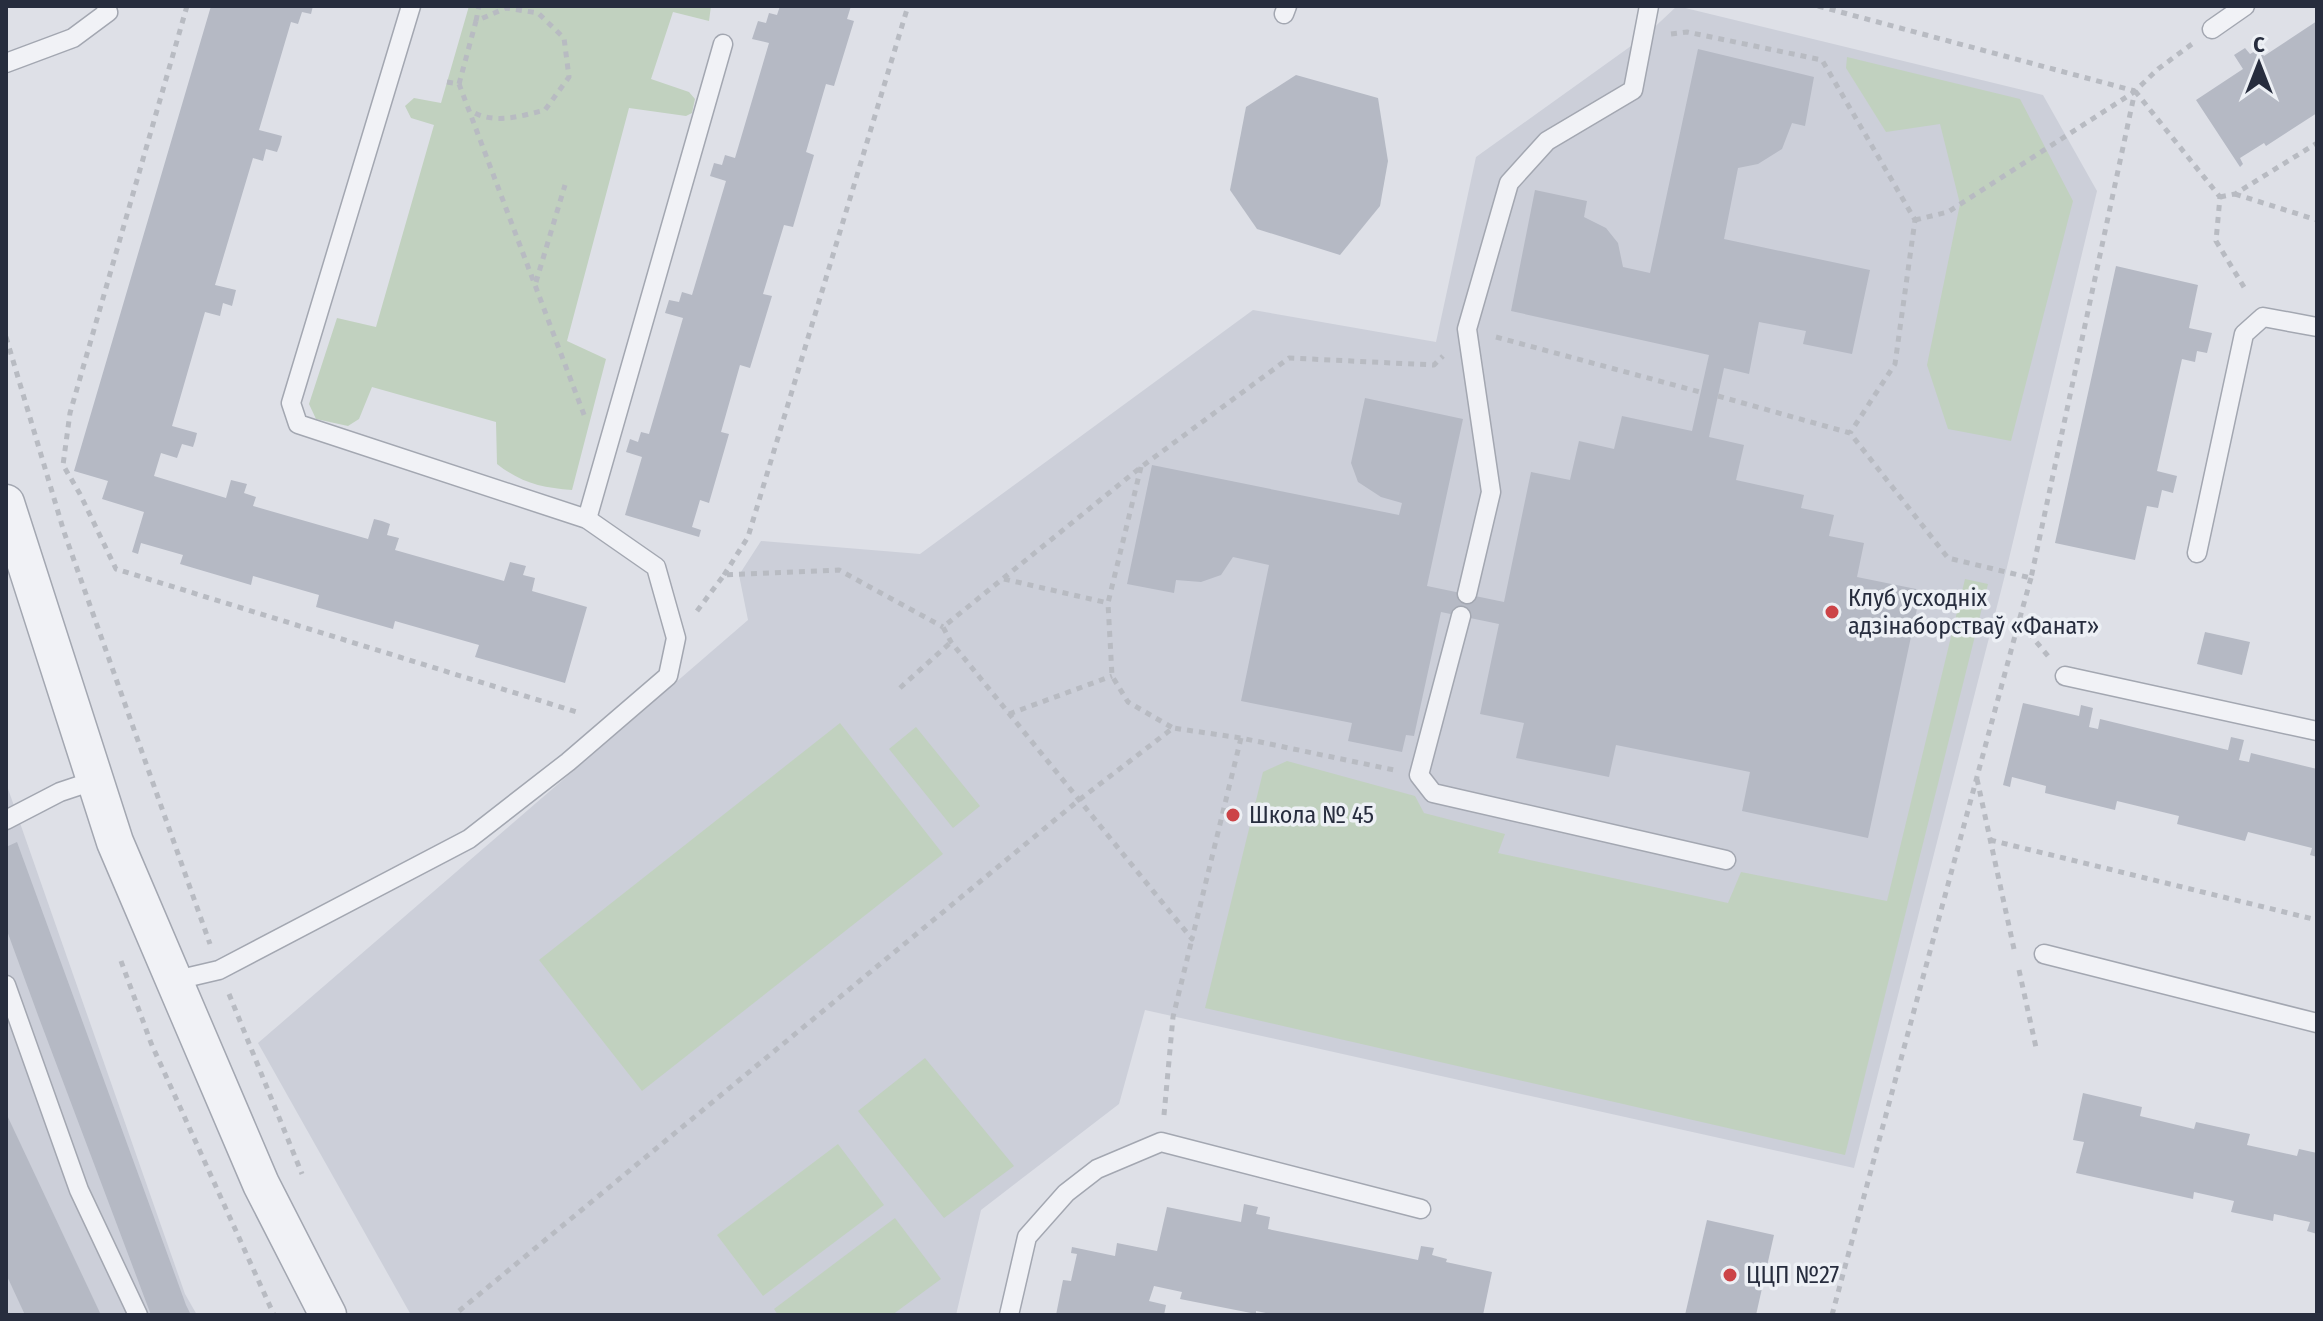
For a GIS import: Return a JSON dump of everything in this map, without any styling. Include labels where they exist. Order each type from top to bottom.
[{"type":"street","points":[[6,503],[115,842],[261,1184],[328,1315]]},
{"type":"lane","points":[[6,63],[73,38],[108,12],[106,6]]},
{"type":"lane","points":[[172,981],[219,970],[469,839],[568,762],[668,676],[676,638],[656,567],[587,519],[298,424],[291,403],[411,6]]},
{"type":"lane","points":[[1467,594],[1491,492],[1467,329],[1509,183],[1547,141],[1633,90],[1649,6]]},
{"type":"lane","points":[[2212,29],[2245,6]]},
{"type":"lane","points":[[587,519],[723,44]]},
{"type":"lane","points":[[2197,553],[2244,334],[2263,317],[2317,327]]},
{"type":"lane","points":[[1461,616],[1419,775],[1433,793],[1726,860]]},
{"type":"lane","points":[[2065,676],[2317,731]]},
{"type":"lane","points":[[6,820],[60,792],[93,781]]},
{"type":"lane","points":[[2044,954],[2317,1023]]},
{"type":"lane","points":[[6,985],[79,1190],[138,1315]]},
{"type":"lane","points":[[1009,1315],[1027,1237],[1056,1204],[1097,1169],[1161,1142],[1421,1209]]},
{"type":"path","points":[[187,6],[70,413],[63,465],[116,569],[581,713]]},
{"type":"path","points":[[479,6],[459,84],[586,421]]},
{"type":"path","points":[[469,110],[479,116],[507,119],[545,110],[569,77],[564,38],[531,6]]},
{"type":"path","points":[[676,638],[724,575],[748,537],[908,6]]},
{"type":"path","points":[[1818,6],[2135,91],[2220,197],[2216,241],[2263,317]]},
{"type":"path","points":[[476,21],[506,8],[538,13]]},
{"type":"path","points":[[1915,220],[1948,212],[2135,91],[2158,69],[2212,29]]},
{"type":"path","points":[[1645,36],[1687,32],[1822,60],[1915,220],[1895,364],[1850,433]]},
{"type":"path","points":[[447,82],[459,84]]},
{"type":"path","points":[[1832,1315],[2031,578],[2135,91]]},
{"type":"path","points":[[2220,197],[2235,194],[2317,143]]},
{"type":"path","points":[[536,283],[565,185]]},
{"type":"path","points":[[2235,194],[2317,220]]},
{"type":"path","points":[[943,627],[1141,467],[1289,358],[1434,365],[1467,329],[1700,392]]},
{"type":"path","points":[[6,337],[64,532],[219,970],[303,1175]]},
{"type":"path","points":[[1718,396],[1850,433],[1948,558],[2031,578]]},
{"type":"path","points":[[1141,467],[1108,603],[1112,676],[1128,702],[1173,728],[1241,738],[1419,775]]},
{"type":"path","points":[[724,575],[839,570],[943,627],[951,642],[1192,939]]},
{"type":"path","points":[[1003,578],[1108,603]]},
{"type":"path","points":[[2019,621],[2065,676]]},
{"type":"path","points":[[900,688],[951,642]]},
{"type":"path","points":[[1009,714],[1112,676]]},
{"type":"path","points":[[459,1311],[1079,800],[1173,728]]},
{"type":"path","points":[[1161,1142],[1173,1017],[1241,738]]},
{"type":"path","points":[[1976,778],[2015,950]]},
{"type":"path","points":[[1990,840],[2317,920]]},
{"type":"path","points":[[2018,964],[2037,1052]]},
{"type":"shaded area","name":"Школа № 45","points":[[1677,6],[2043,95],[2097,191],[2006,571],[1854,1168],[1145,1010],[1119,1104],[981,1210],[956,1315],[411,1315],[258,1043],[748,620],[739,575],[761,541],[920,554],[1253,310],[1436,342],[1476,157],[1645,36]]},
{"type":"shaded area","points":[[6,783],[185,1294],[197,1315],[6,1315]]},
{"type":"green space","points":[[469,6],[711,6],[709,21],[673,12],[651,79],[689,92],[695,99],[692,113],[686,116],[629,108],[567,341],[606,359],[572,490],[532,483],[497,464],[496,422],[372,387],[359,419],[348,426],[316,419],[309,404],[337,318],[376,327],[434,125],[411,118],[405,106],[414,98],[441,103]]},
{"type":"green space","points":[[1847,57],[2020,99],[2073,201],[2011,441],[1948,429],[1927,365],[1960,204],[1940,124],[1886,132],[1846,68]]},
{"type":"green space","points":[[1965,579],[1988,584],[1845,1155],[1205,1008],[1263,772],[1287,761],[1415,796],[1424,813],[1505,834],[1498,853],[1728,903],[1741,872],[1887,901]]},
{"type":"green space","points":[[840,723],[943,854],[642,1091],[539,960]]},
{"type":"green space","points":[[916,727],[980,806],[953,828],[889,749]]},
{"type":"green space","points":[[925,1058],[1014,1166],[944,1218],[858,1111]]},
{"type":"green space","points":[[838,1144],[884,1205],[763,1296],[717,1235]]},
{"type":"green space","points":[[895,1218],[941,1279],[892,1315],[778,1315],[774,1309]]},
{"type":"building","points":[[211,6],[313,6],[311,14],[302,12],[298,24],[291,22],[259,130],[282,136],[280,144],[277,152],[266,149],[263,161],[253,158],[215,285],[236,290],[232,306],[223,303],[220,316],[205,312],[172,426],[197,433],[193,447],[182,444],[177,458],[161,453],[154,476],[226,498],[231,480],[247,484],[244,493],[256,497],[253,506],[368,539],[374,519],[382,521],[390,524],[387,535],[399,538],[395,550],[504,581],[510,562],[526,566],[523,575],[535,578],[532,591],[587,607],[565,683],[475,657],[479,645],[395,621],[393,629],[316,607],[319,595],[253,576],[251,585],[180,564],[183,555],[141,543],[138,554],[132,552],[144,512],[102,499],[108,481],[74,471]]},
{"type":"building","points":[[780,6],[851,6],[847,19],[854,21],[834,86],[826,84],[806,152],[814,155],[793,227],[784,225],[763,294],[772,296],[750,368],[740,365],[721,432],[729,434],[709,503],[700,500],[692,527],[701,530],[699,537],[625,515],[642,457],[626,452],[630,439],[638,442],[641,432],[649,434],[683,318],[665,313],[669,300],[679,302],[682,292],[692,295],[726,181],[710,176],[714,163],[722,165],[725,155],[735,158],[769,43],[752,39],[758,21],[766,23],[769,13],[777,15]]},
{"type":"building","points":[[2317,21],[2317,113],[2266,146],[2264,143],[2240,158],[2243,164],[2240,167],[2196,100],[2243,69],[2234,55],[2245,48],[2250,54],[2259,49],[2264,56]]},
{"type":"building","points":[[1698,49],[1814,77],[1805,126],[1792,123],[1782,149],[1758,164],[1738,168],[1724,239],[1870,270],[1852,354],[1803,344],[1806,331],[1759,322],[1749,374],[1724,368],[1709,437],[1744,445],[1736,480],[1804,495],[1801,508],[1834,515],[1829,536],[1864,543],[1857,577],[1921,590],[1868,838],[1742,811],[1750,772],[1616,745],[1609,777],[1516,758],[1524,723],[1480,714],[1499,624],[1441,612],[1414,736],[1406,735],[1402,752],[1348,741],[1352,723],[1241,701],[1269,565],[1233,557],[1221,575],[1201,582],[1176,580],[1174,593],[1127,584],[1152,465],[1399,515],[1402,503],[1381,497],[1358,482],[1351,463],[1365,398],[1463,419],[1427,586],[1504,602],[1531,472],[1570,480],[1579,441],[1614,449],[1622,416],[1692,431],[1709,355],[1511,311],[1535,190],[1587,201],[1584,217],[1606,228],[1618,243],[1623,267],[1650,273]]},
{"type":"building","points":[[1296,75],[1378,98],[1388,161],[1380,206],[1340,255],[1257,229],[1230,190],[1246,107]]},
{"type":"building","points":[[2116,266],[2198,285],[2189,328],[2212,333],[2207,353],[2197,351],[2195,362],[2182,359],[2157,471],[2177,476],[2173,493],[2162,490],[2158,508],[2147,506],[2135,560],[2055,543]]},
{"type":"building","points":[[2205,632],[2250,642],[2242,675],[2197,664]]},
{"type":"building","points":[[2023,703],[2079,716],[2081,705],[2093,708],[2089,727],[2098,729],[2100,719],[2228,750],[2231,737],[2244,740],[2239,760],[2249,762],[2251,753],[2317,769],[2317,857],[2310,855],[2312,848],[2248,832],[2245,841],[2177,824],[2179,816],[2117,801],[2115,810],[2045,793],[2046,786],[2012,777],[2010,787],[2003,785]]},
{"type":"building","points":[[17,842],[191,1315],[151,1315],[39,1018],[6,928],[6,847]]},
{"type":"building","points":[[2083,1093],[2142,1107],[2140,1116],[2194,1129],[2196,1122],[2250,1134],[2247,1145],[2297,1156],[2299,1149],[2317,1153],[2317,1234],[2307,1231],[2310,1222],[2274,1214],[2273,1221],[2231,1212],[2234,1201],[2194,1192],[2193,1199],[2076,1173],[2084,1142],[2073,1140]]},
{"type":"building","points":[[6,1113],[101,1315],[25,1315],[6,1274]]},
{"type":"building","points":[[1244,1204],[1258,1207],[1256,1214],[1270,1217],[1268,1229],[1418,1260],[1421,1246],[1434,1248],[1432,1255],[1447,1259],[1446,1262],[1492,1272],[1483,1315],[1275,1315],[1256,1311],[1256,1314],[1180,1299],[1182,1292],[1154,1286],[1149,1301],[1166,1305],[1164,1315],[1056,1315],[1063,1280],[1071,1281],[1077,1254],[1071,1253],[1072,1247],[1115,1256],[1117,1243],[1157,1251],[1167,1207],[1241,1222]]},
{"type":"building","name":"ЦЦП №27","points":[[1707,1220],[1774,1235],[1756,1315],[1685,1315]]},
{"type":"place","name":"Клуб усходніх адзінаборстваў «Фанат»","points":[[1832,612]]},
{"type":"place","name":"Школа № 45","points":[[1233,815]]},
{"type":"place","name":"ЦЦП №27","points":[[1730,1275]]}]
